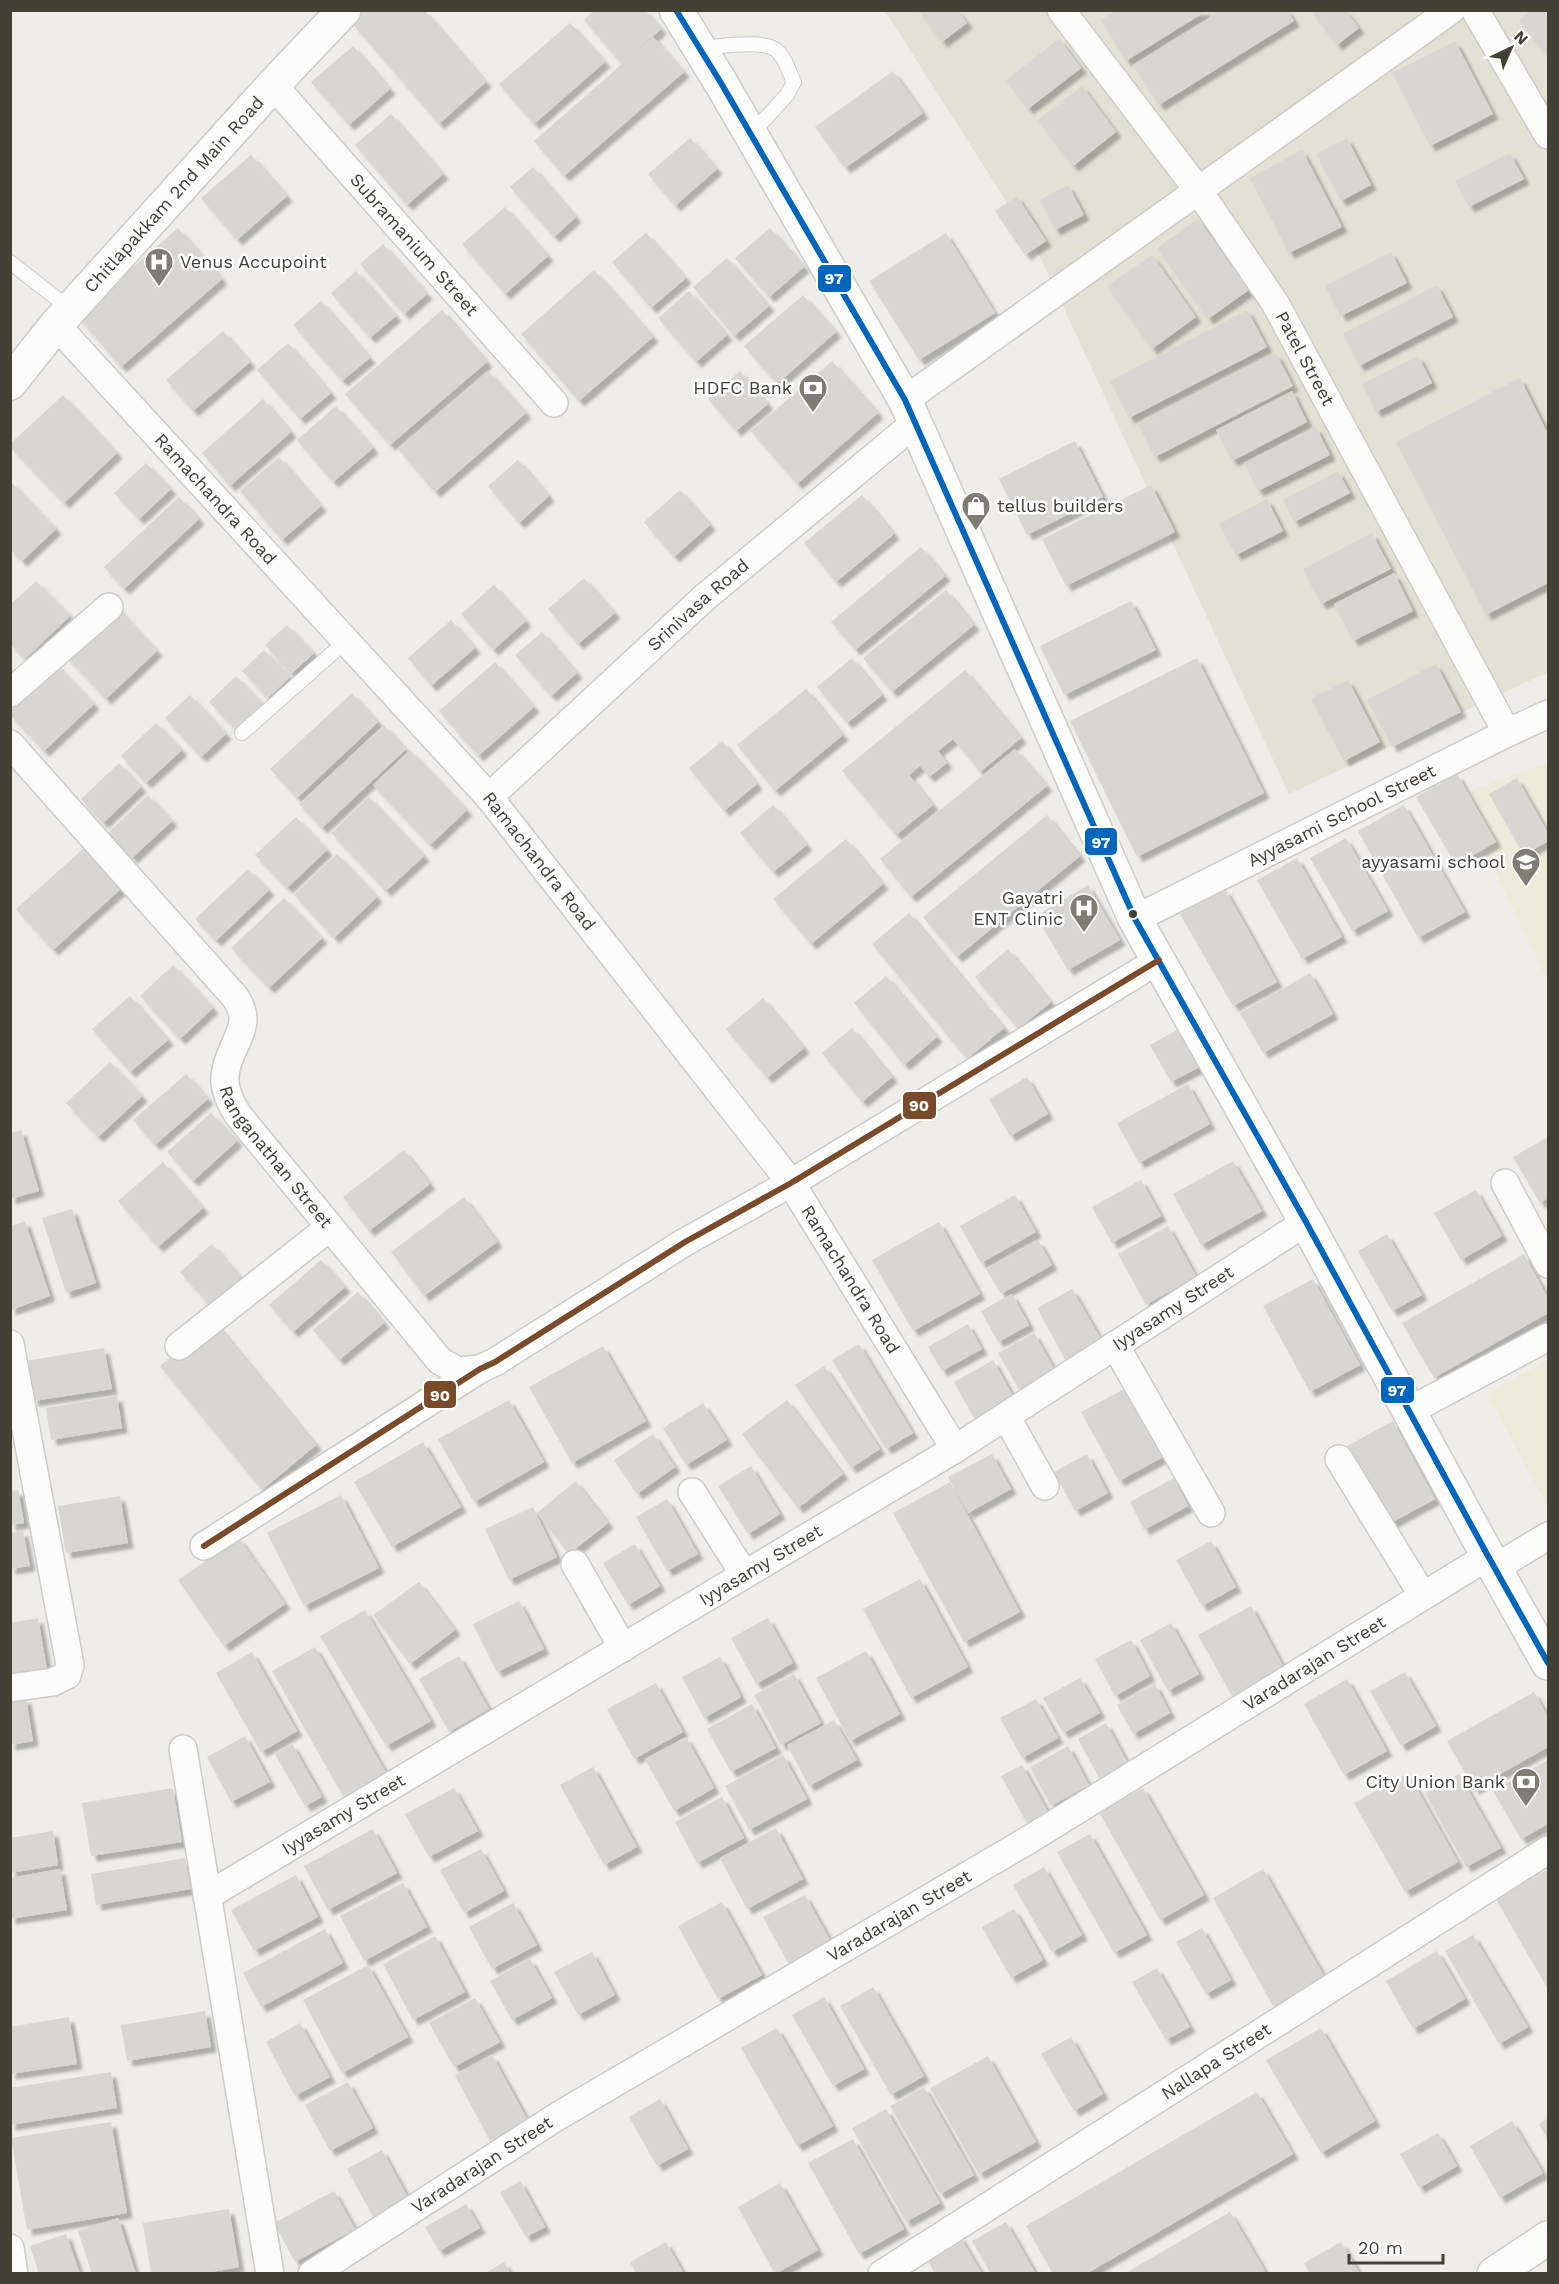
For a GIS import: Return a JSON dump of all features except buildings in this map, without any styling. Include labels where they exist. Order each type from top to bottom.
[{"type":"street","name":"Chitlapakkam 2nd Main Road","points":[[10,383],[63,317],[344,10]]},
{"type":"street","points":[[676,10],[751,134],[910,411],[1135,919],[1306,1222],[1548,1663]]},
{"type":"street","name":"Patel Street","points":[[1061,10],[1198,190],[1275,303],[1507,733]]},
{"type":"street","name":"Srinivasa Road","points":[[489,797],[910,411],[1198,190],[1451,10]]},
{"type":"street","points":[[1474,10],[1548,135]]},
{"type":"street","name":"Subramanium Street","points":[[273,85],[554,404]]},
{"type":"street","name":"Ramachandra Road","points":[[63,317],[346,640],[489,797],[791,1183],[955,1449]]},
{"type":"street","points":[[10,693],[109,607]]},
{"type":"street","name":"Ayyasami School Street","points":[[1135,919],[1548,714]]},
{"type":"street","name":"Ranganathan Street","points":[[10,744],[235,997],[243,1016],[242,1029],[226,1064],[224,1083],[228,1099],[238,1115],[440,1361],[458,1371],[480,1369]]},
{"type":"street","points":[[204,1546],[480,1369],[495,1362],[685,1242],[791,1183],[1159,960]]},
{"type":"street","points":[[1505,1184],[1548,1264]]},
{"type":"street","name":"Iyyasamy Street","points":[[207,1896],[955,1449],[1306,1222]]},
{"type":"street","points":[[179,1346],[330,1227]]},
{"type":"street","points":[[1409,1411],[1548,1337]]},
{"type":"street","points":[[10,1344],[70,1665],[67,1675],[53,1683],[10,1688]]},
{"type":"street","points":[[1115,1345],[1211,1513]]},
{"type":"street","points":[[1006,1416],[1045,1486]]},
{"type":"street","points":[[1339,1459],[1423,1596]]},
{"type":"street","points":[[692,1492],[744,1574]]},
{"type":"street","name":"Varadarajan Street","points":[[312,2274],[558,2116],[1030,1839],[1423,1596],[1548,1536]]},
{"type":"street","points":[[574,1564],[623,1648]]},
{"type":"street","points":[[183,1749],[270,2274]]},
{"type":"street","name":"Nallapa Street","points":[[882,2274],[1548,1850]]},
{"type":"street","points":[[1511,2269],[1548,2238]]},
{"type":"street","points":[[10,2248],[14,2274]]},
{"type":"lane","points":[[699,48],[764,46],[774,48],[783,58],[794,82],[787,95],[751,134]]},
{"type":"lane","points":[[10,262],[63,317]]},
{"type":"lane","points":[[242,733],[346,640]]},
{"type":"shaded area","points":[[885,11],[1548,11],[1548,672],[1289,794],[1036,248]]},
{"type":"shaded area","name":"ayyasami school","points":[[1548,763],[1548,981],[1458,795]]},
{"type":"shaded area","points":[[1548,1360],[1548,1507],[1487,1393]]},
{"type":"transit line","name":"97","points":[[676,10],[721,83],[905,400],[1135,919],[1306,1222],[1548,1663]]},
{"type":"transit line","name":"90","points":[[204,1546],[480,1369],[495,1362],[685,1242],[791,1183],[1159,960]]},
{"type":"place","name":"Venus Accupoint","points":[[159,288]]},
{"type":"place","name":"HDFC Bank","points":[[813,414]]},
{"type":"place","name":"tellus builders","points":[[976,532]]},
{"type":"place","name":"ayyasami school","points":[[1526,888]]},
{"type":"place","name":"Gayatri ENT Clinic","points":[[1084,934]]},
{"type":"place","name":"City Union Bank","points":[[1526,1808]]}]
